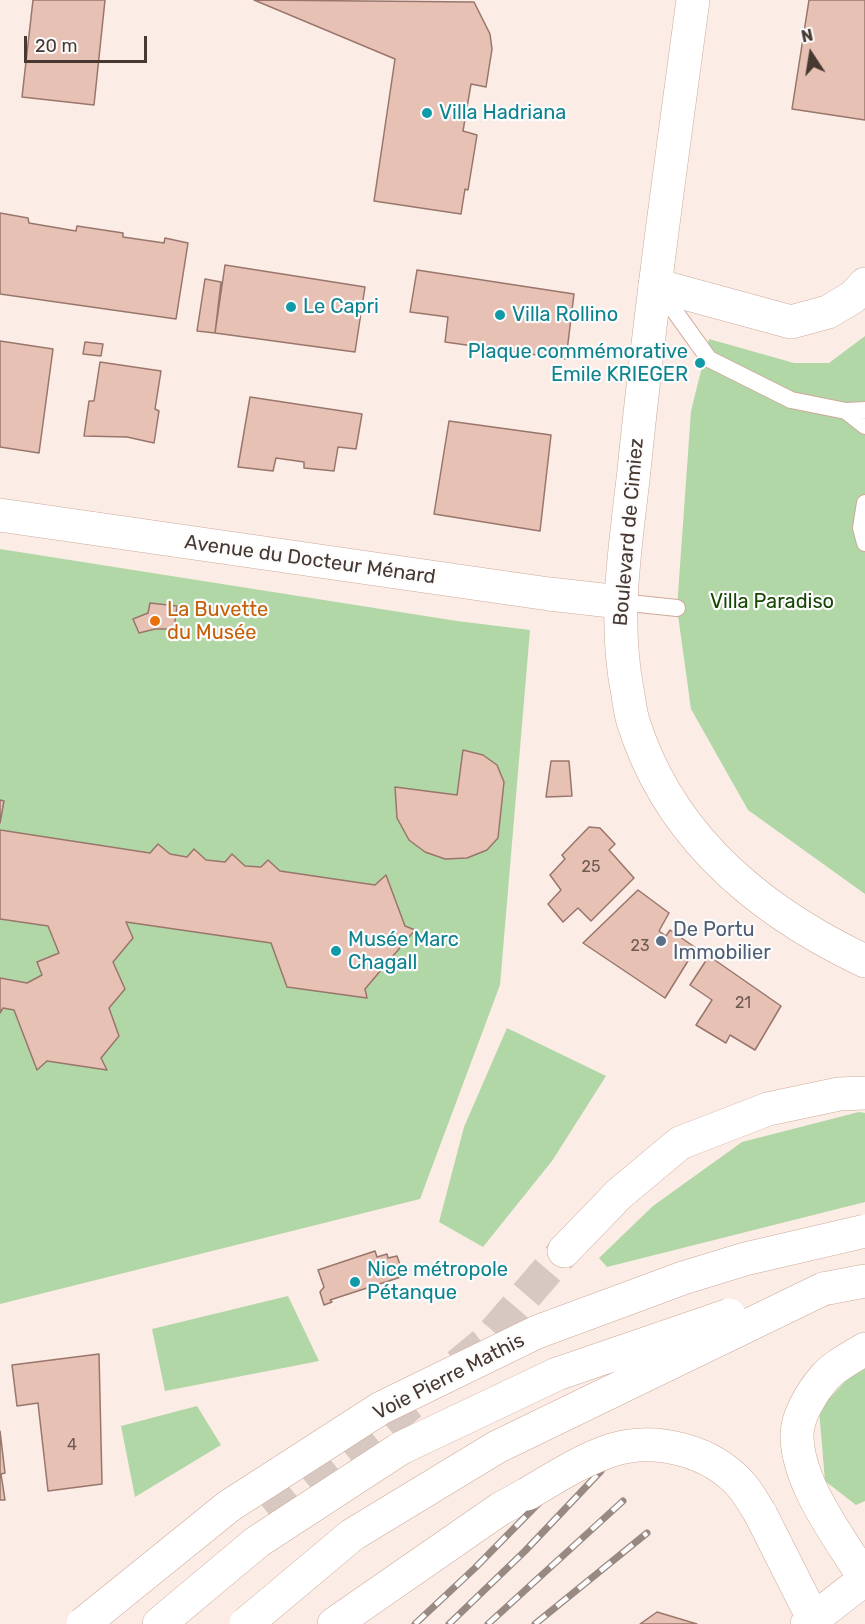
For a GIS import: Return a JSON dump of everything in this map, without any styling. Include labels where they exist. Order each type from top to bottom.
[{"type":"main road","name":"Boulevard de Cimiez","points":[[692,0],[644,370],[620,602],[621,657],[632,720],[667,798],[702,846],[748,890],[788,919],[865,961]]},
{"type":"main road","points":[[655,285],[791,322],[828,312],[853,297],[865,284]]},
{"type":"main road","name":"Avenue du Docteur Ménard","points":[[0,516],[549,594],[620,602]]},
{"type":"main road","points":[[564,1251],[619,1194],[680,1143],[768,1108],[839,1094],[865,1093]]},
{"type":"main road","name":"Voie Pierre Mathis","points":[[83,1624],[229,1506],[381,1408],[537,1332],[683,1278],[745,1259],[865,1231]]},
{"type":"main road","points":[[159,1624],[257,1542],[401,1448],[557,1374],[732,1314],[823,1289],[865,1281]]},
{"type":"main road","points":[[246,1624],[352,1535],[497,1447],[823,1289]]},
{"type":"main road","points":[[334,1624],[500,1509],[577,1465],[613,1450],[638,1445],[666,1446],[695,1453],[723,1468],[743,1486],[760,1512],[810,1621],[865,1579],[814,1495],[802,1462],[797,1434],[802,1412],[825,1376],[865,1349]]},
{"type":"lane","points":[[655,285],[709,359],[791,400],[846,411],[865,410]]},
{"type":"lane","points":[[846,411],[865,426]]},
{"type":"lane","points":[[865,502],[861,528],[865,543]]},
{"type":"lane","points":[[620,602],[677,608]]},
{"type":"green space","name":"Villa Paradiso","points":[[865,336],[865,894],[748,810],[691,709],[677,608],[691,411],[709,339],[794,363],[829,363]]},
{"type":"green space","points":[[0,549],[457,621],[530,630],[500,985],[420,1199],[0,1304]]},
{"type":"green space","points":[[507,1028],[606,1076],[552,1161],[483,1247],[439,1222],[464,1127]]},
{"type":"green space","points":[[859,1112],[865,1113],[865,1202],[607,1267],[599,1258],[653,1206],[742,1142]]},
{"type":"green space","points":[[288,1296],[319,1361],[165,1391],[152,1329]]},
{"type":"green space","points":[[865,1363],[865,1501],[856,1505],[825,1481],[819,1410],[860,1365]]},
{"type":"green space","points":[[197,1406],[221,1445],[135,1497],[121,1426]]},
{"type":"building","points":[[33,0],[105,0],[94,105],[22,97]]},
{"type":"building","name":"Villa Hadriana","points":[[254,0],[474,2],[490,34],[492,49],[486,87],[471,84],[463,131],[477,135],[468,190],[465,189],[461,214],[374,201],[395,59]]},
{"type":"building","points":[[809,0],[865,0],[865,120],[792,109]]},
{"type":"building","points":[[0,213],[28,218],[29,223],[76,231],[77,226],[123,233],[123,237],[164,243],[165,238],[188,243],[176,319],[0,294]]},
{"type":"building","name":"Le Capri","points":[[225,265],[365,287],[355,352],[215,333]]},
{"type":"building","name":"Villa Rollino","points":[[417,270],[574,294],[566,359],[445,342],[448,317],[410,312]]},
{"type":"building","points":[[205,279],[221,282],[215,333],[197,331]]},
{"type":"building","points":[[0,341],[53,349],[39,453],[0,447]]},
{"type":"building","points":[[85,342],[103,344],[101,356],[83,354]]},
{"type":"building","points":[[100,362],[161,371],[155,409],[159,411],[154,443],[127,437],[84,436],[89,401],[94,401]]},
{"type":"building","points":[[250,397],[362,414],[356,449],[338,447],[334,471],[304,468],[304,462],[276,458],[273,471],[238,467]]},
{"type":"building","points":[[449,421],[551,435],[540,531],[434,514]]},
{"type":"building","points":[[150,603],[177,606],[174,629],[155,629],[139,633],[133,619],[148,613]]},
{"type":"building","points":[[463,750],[483,755],[497,765],[504,782],[498,838],[487,850],[467,858],[445,859],[425,852],[409,840],[397,818],[395,787],[457,795]]},
{"type":"building","points":[[551,761],[569,761],[572,796],[546,797]]},
{"type":"building","points":[[0,800],[4,801],[0,823]]},
{"type":"building","points":[[589,827],[600,828],[615,844],[609,850],[634,878],[591,921],[578,908],[563,922],[548,904],[561,890],[550,875],[565,859],[562,855]]},
{"type":"building","name":"Musée Marc Chagall","points":[[0,830],[150,853],[158,844],[170,854],[187,857],[194,849],[206,860],[225,862],[232,854],[245,866],[261,867],[268,860],[280,871],[375,885],[386,875],[405,926],[415,930],[365,989],[367,998],[287,987],[271,943],[126,922],[133,938],[113,962],[125,989],[109,1008],[119,1036],[101,1058],[107,1070],[47,1061],[37,1070],[14,1010],[3,1008],[0,1013],[0,978],[27,983],[42,975],[37,962],[59,953],[48,926],[0,919]]},
{"type":"building","points":[[638,890],[669,913],[659,931],[666,936],[670,930],[696,948],[665,998],[583,943]]},
{"type":"building","points":[[709,956],[781,1006],[755,1050],[730,1035],[726,1043],[696,1025],[712,1000],[690,985]]},
{"type":"building","name":"Nice métropole Pétanque","points":[[375,1251],[377,1257],[387,1254],[388,1258],[397,1256],[404,1276],[330,1300],[332,1302],[324,1305],[320,1292],[324,1287],[318,1270]]},
{"type":"building","points":[[99,1354],[102,1484],[48,1491],[38,1403],[17,1406],[12,1365]]},
{"type":"building","points":[[0,1431],[5,1473],[1,1474],[5,1500],[0,1500]]},
{"type":"building","points":[[657,1612],[697,1624],[640,1624]]},
{"type":"tunnel","points":[[458,1365],[486,1342],[564,1251]]},
{"type":"tunnel","points":[[272,1518],[420,1396]]},
{"type":"railway","points":[[415,1624],[475,1568],[588,1453]]},
{"type":"railway","points":[[449,1624],[525,1551],[601,1471]]},
{"type":"railway","points":[[488,1624],[623,1501]]},
{"type":"railway","points":[[535,1624],[647,1533]]},
{"type":"place","name":"Villa Hadriana","points":[[427,113]]},
{"type":"place","name":"Le Capri","points":[[291,307]]},
{"type":"place","name":"Villa Rollino","points":[[500,315]]},
{"type":"place","name":"Plaque commémorative Emile KRIEGER","points":[[700,363]]},
{"type":"place","name":"La Buvette du Musée","points":[[155,621]]},
{"type":"place","name":"De Portu Immobilier","points":[[661,941]]},
{"type":"place","name":"Musée Marc Chagall","points":[[336,951]]},
{"type":"place","name":"Nice métropole Pétanque","points":[[355,1282]]}]
